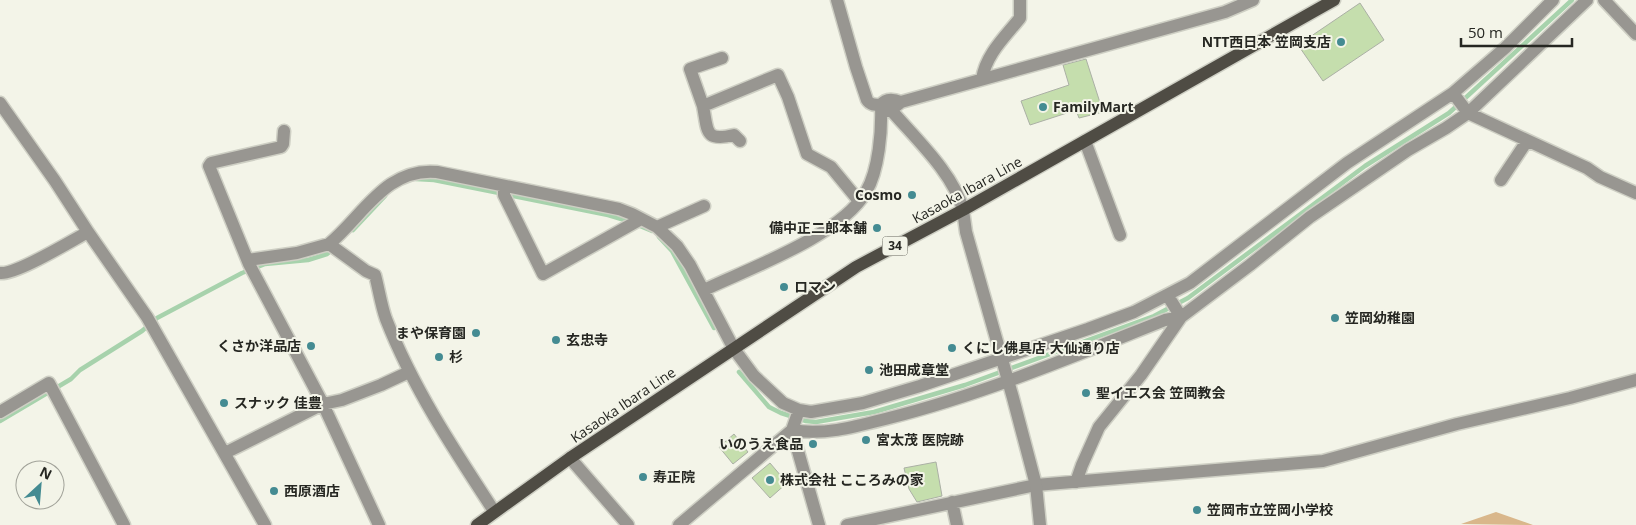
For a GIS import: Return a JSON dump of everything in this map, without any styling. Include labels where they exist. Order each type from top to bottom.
[{"type":"main road","name":"Kasaoka Ibara Line","points":[[477,525],[570,458],[856,267],[963,210],[1334,0]]},
{"type":"street","points":[[837,0],[867,100],[869,103],[884,110],[940,168],[961,200],[966,232],[1008,378],[1036,486],[1040,525]]},
{"type":"street","points":[[982,79],[983,70],[991,54],[1020,18],[1020,0]]},
{"type":"street","points":[[884,110],[901,102],[1225,12],[1253,0]]},
{"type":"street","points":[[251,266],[297,253],[332,247],[391,183],[416,172],[436,172],[504,190],[619,210],[634,223],[657,227],[677,246],[704,290],[734,349],[754,376],[783,403],[808,433],[865,412],[1008,378],[1091,338],[1134,312],[1174,306],[1244,256],[1304,209],[1347,164],[1455,94],[1554,0]]},
{"type":"street","points":[[679,525],[796,419],[810,412],[865,412],[924,397],[1002,360],[1165,320],[1190,283],[1244,256],[1304,209],[1446,128],[1587,0]]},
{"type":"street","points":[[1604,0],[1636,34]]},
{"type":"street","points":[[722,58],[690,69],[703,106],[708,132],[714,137],[719,138],[734,135],[740,141]]},
{"type":"street","points":[[703,106],[778,75],[807,154],[831,167],[860,201]]},
{"type":"street","points":[[1455,94],[1466,110],[1636,193]]},
{"type":"street","points":[[0,104],[55,181],[147,317],[265,525]]},
{"type":"street","points":[[704,290],[812,238],[845,217],[867,191],[872,178],[882,130],[884,110]]},
{"type":"street","points":[[284,131],[281,147],[211,163],[210,166],[251,266],[323,404],[379,525]]},
{"type":"street","points":[[1501,180],[1527,140]]},
{"type":"street","points":[[1085,141],[1120,235]]},
{"type":"street","points":[[504,190],[543,274],[634,223]]},
{"type":"street","points":[[657,227],[704,206]]},
{"type":"street","points":[[0,273],[5,274],[33,262],[88,232]]},
{"type":"street","points":[[332,247],[366,271],[375,275],[385,317],[409,372],[450,442],[494,511]]},
{"type":"street","points":[[1076,482],[1099,427],[1141,375],[1174,306]]},
{"type":"street","points":[[225,453],[323,404],[342,400],[409,372]]},
{"type":"street","points":[[847,525],[1036,486],[1323,460],[1457,424],[1570,398],[1636,380]]},
{"type":"street","points":[[0,412],[49,383],[124,525]]},
{"type":"street","points":[[796,419],[819,525]]},
{"type":"street","points":[[570,458],[628,525]]},
{"type":"street","points":[[952,502],[957,525]]},
{"type":"shaded area","points":[[1496,512],[1533,525],[1461,524]]},
{"type":"building","name":"NTT西日本 笠岡支店","points":[[1360,3],[1384,40],[1323,81],[1298,45]]},
{"type":"building","points":[[1086,59],[1103,112],[1079,118],[1076,110],[1030,125],[1021,101],[1069,85],[1063,65]]},
{"type":"building","points":[[734,434],[748,452],[733,464],[719,447]]},
{"type":"building","points":[[936,462],[942,496],[917,502],[909,489],[904,468]]},
{"type":"building","name":"株式会社 こころみの家","points":[[770,463],[787,483],[770,498],[752,478]]},
{"type":"waterway","points":[[739,372],[769,407],[806,421],[816,422],[874,412],[965,385],[1154,316],[1188,298],[1365,166],[1449,113],[1572,0]]},
{"type":"waterway","points":[[416,179],[434,180],[608,215],[652,231]]},
{"type":"waterway","points":[[353,230],[385,196]]},
{"type":"waterway","points":[[659,237],[672,251],[714,328]]},
{"type":"waterway","points":[[0,421],[71,379],[80,370],[142,331],[157,318],[242,273],[265,264],[308,260],[327,254],[333,249]]},
{"type":"place","name":"NTT西日本 笠岡支店","points":[[1341,42]]},
{"type":"place","name":"FamilyMart","points":[[1043,107]]},
{"type":"place","name":"Cosmo","points":[[912,195]]},
{"type":"place","name":"備中正二郎本舗","points":[[877,228]]},
{"type":"place","name":"ロマン","points":[[784,287]]},
{"type":"place","name":"笠岡幼稚園","points":[[1335,318]]},
{"type":"place","name":"まや保育園","points":[[476,333]]},
{"type":"place","name":"玄忠寺","points":[[556,340]]},
{"type":"place","name":"くさか洋品店","points":[[311,346]]},
{"type":"place","name":"くにし佛具店 大仙通り店","points":[[952,348]]},
{"type":"place","name":"杉","points":[[439,357]]},
{"type":"place","name":"池田成章堂","points":[[869,370]]},
{"type":"place","name":"聖イエス会 笠岡教会","points":[[1086,393]]},
{"type":"place","name":"スナック 佳豊","points":[[224,403]]},
{"type":"place","name":"宮太茂 医院跡","points":[[866,440]]},
{"type":"place","name":"いのうえ食品","points":[[813,444]]},
{"type":"place","name":"寿正院","points":[[643,477]]},
{"type":"place","name":"株式会社 こころみの家","points":[[770,480]]},
{"type":"place","name":"西原酒店","points":[[274,491]]},
{"type":"place","name":"笠岡市立笠岡小学校","points":[[1197,510]]}]
